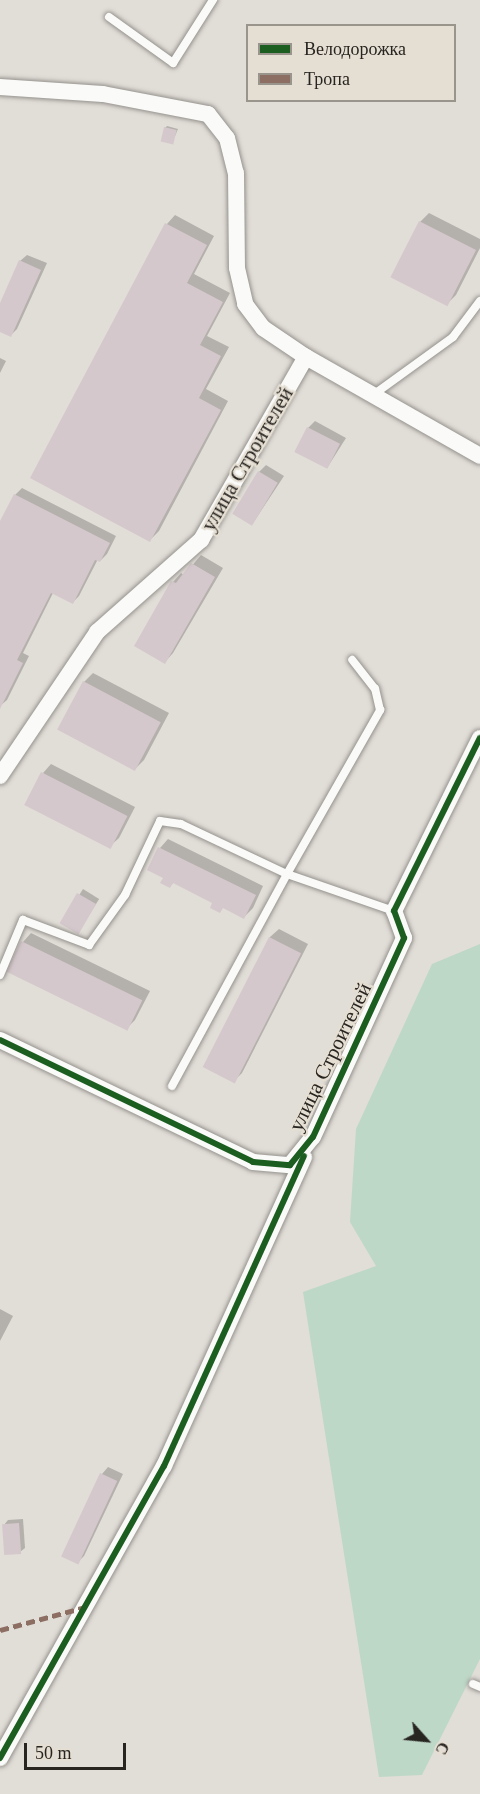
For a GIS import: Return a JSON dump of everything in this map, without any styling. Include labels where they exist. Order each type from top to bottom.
[{"type":"street","points":[[0,87],[103,94],[208,114],[227,138],[236,173],[237,268],[245,304],[262,328],[306,357],[480,456]]},
{"type":"street","name":"улица Строителей","points":[[0,776],[97,632],[201,540],[306,357]]},
{"type":"street","points":[[394,911],[480,738]]},
{"type":"street","name":"улица Строителей","points":[[0,1040],[254,1162],[290,1166],[313,1137],[404,938],[394,911]]},
{"type":"street","points":[[0,1758],[164,1466],[313,1137]]},
{"type":"lane","points":[[109,17],[173,63],[213,0]]},
{"type":"lane","points":[[373,395],[453,337],[480,301]]},
{"type":"lane","points":[[172,1086],[287,874],[380,710],[375,689],[352,660]]},
{"type":"lane","points":[[0,975],[23,920],[89,945],[125,896],[159,822],[181,824],[287,874],[394,911]]},
{"type":"green space","points":[[480,944],[480,1659],[422,1775],[379,1777],[303,1292],[376,1266],[350,1222],[356,1129],[432,964]]},
{"type":"building","points":[[164,127],[177,130],[173,145],[161,142]]},
{"type":"building","points":[[419,221],[476,250],[447,306],[390,277]]},
{"type":"building","points":[[165,223],[207,245],[187,283],[223,302],[200,345],[221,356],[199,398],[221,410],[150,542],[30,478]]},
{"type":"building","points":[[19,260],[41,270],[11,337],[0,332],[0,303]]},
{"type":"building","points":[[307,427],[340,444],[327,469],[294,452]]},
{"type":"building","points":[[258,471],[278,483],[252,526],[232,514]]},
{"type":"building","points":[[14,494],[110,543],[100,562],[95,560],[73,604],[51,593],[17,660],[23,663],[0,709],[0,521]]},
{"type":"building","points":[[191,563],[215,577],[165,664],[134,646],[171,581],[176,583]]},
{"type":"building","points":[[83,681],[161,722],[135,771],[57,730]]},
{"type":"building","points":[[41,772],[127,816],[111,849],[24,805]]},
{"type":"building","points":[[158,847],[256,895],[244,919],[223,908],[220,913],[210,908],[212,903],[173,883],[170,888],[160,883],[163,878],[147,870]]},
{"type":"building","points":[[77,893],[96,904],[79,934],[60,923]]},
{"type":"building","points":[[269,937],[301,953],[235,1083],[203,1067]]},
{"type":"building","points":[[21,941],[142,1000],[127,1031],[6,972]]},
{"type":"building","points":[[100,1473],[117,1481],[78,1564],[61,1556]]},
{"type":"building","points":[[19,1523],[21,1554],[4,1555],[2,1524]]},
{"type":"marked path","points":[[0,1630],[85,1607]]},
{"type":"cycle path","points":[[0,1040],[253,1162],[290,1165],[313,1137],[404,938],[394,911],[480,738]]},
{"type":"cycle path","points":[[0,1758],[164,1466],[304,1156]]}]
